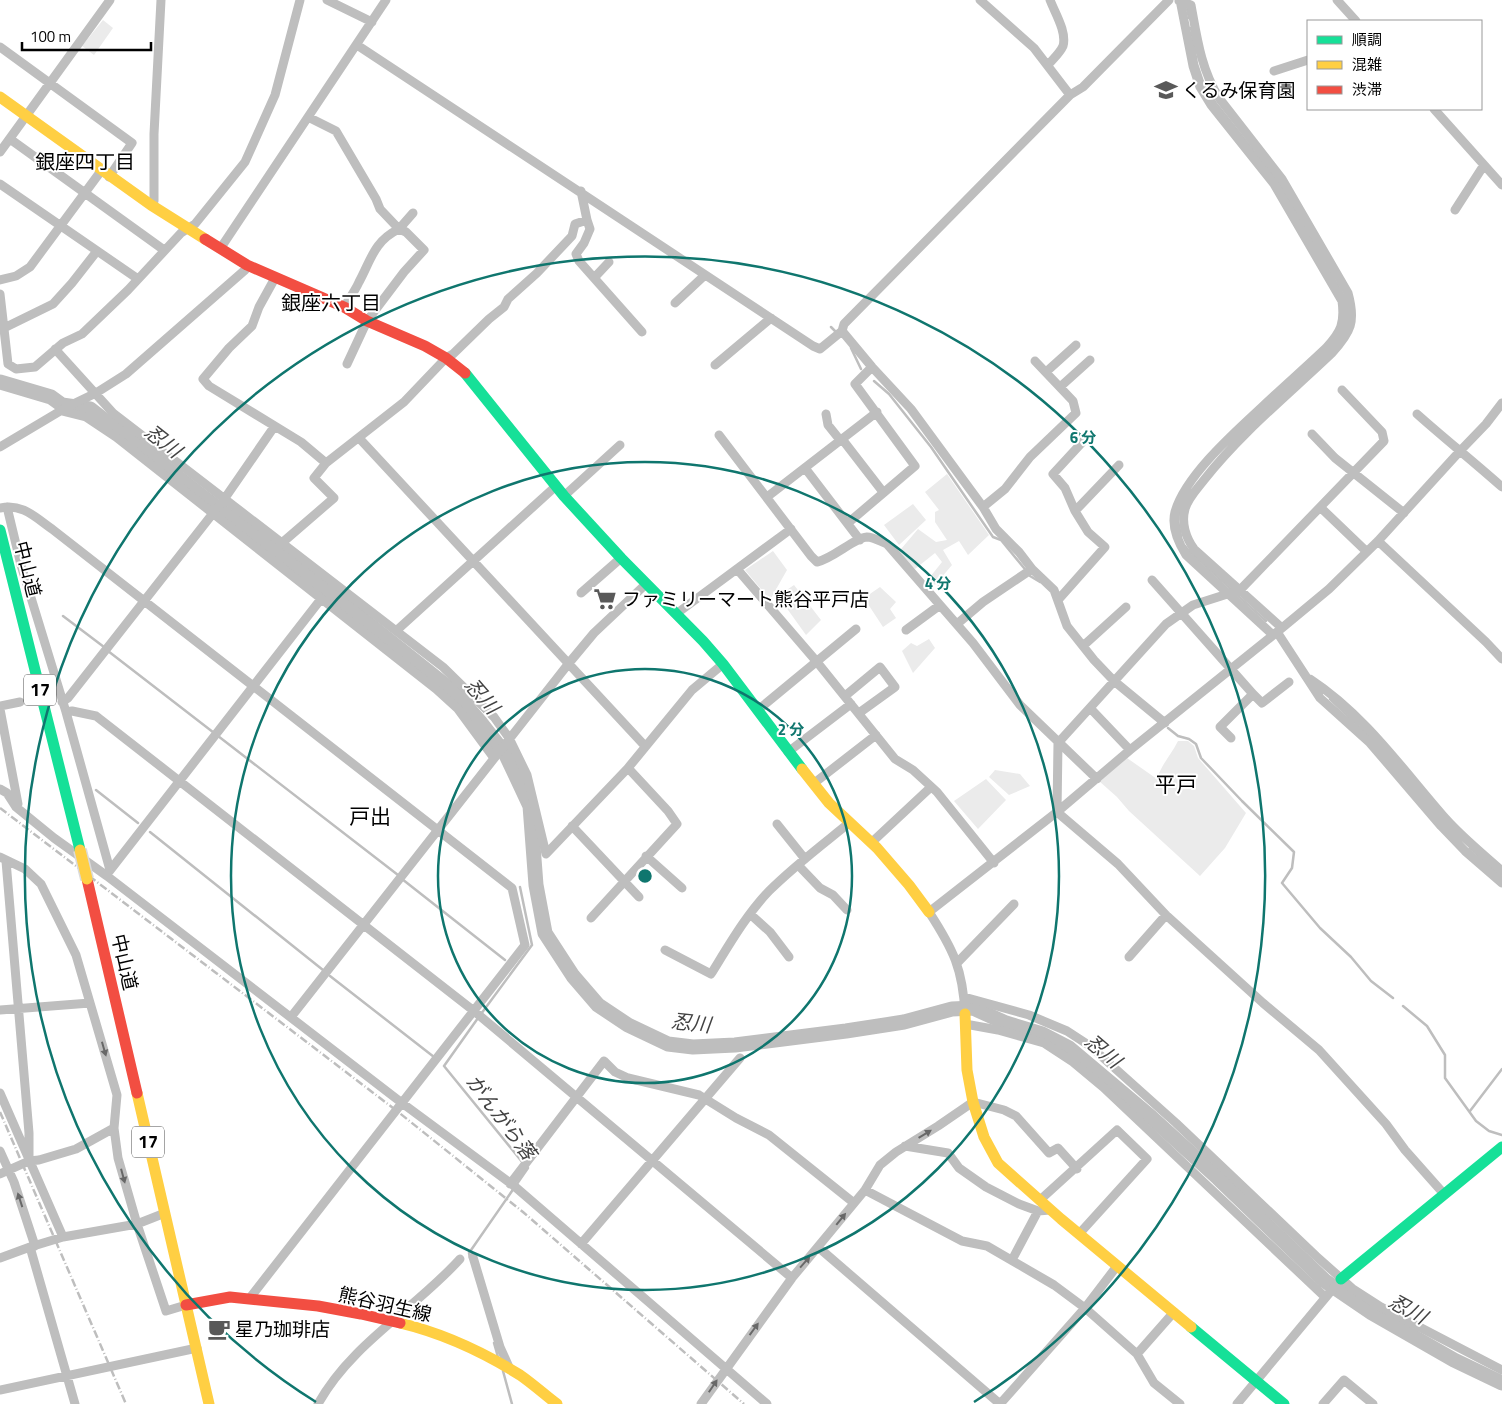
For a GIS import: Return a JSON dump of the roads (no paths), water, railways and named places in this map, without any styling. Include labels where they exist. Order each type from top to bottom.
[{"type":"main road","points":[[0,97],[105,174],[188,229],[247,265],[344,307],[367,321],[425,346],[460,368],[564,496],[723,664],[788,752],[829,803],[871,843],[910,885],[930,912]]},
{"type":"main road","name":"中山道","points":[[0,530],[87,879],[209,1404]]},
{"type":"main road","points":[[965,1019],[968,1070],[973,1102],[984,1137],[998,1163],[1039,1206],[1050,1210],[1284,1404]]},
{"type":"main road","points":[[1341,1279],[1502,1147]]},
{"type":"main road","name":"熊谷羽生線","points":[[186,1305],[230,1297],[363,1313],[394,1320],[451,1339],[494,1358],[557,1404]]},
{"type":"street","points":[[0,152],[110,0]]},
{"type":"street","points":[[151,205],[154,201],[154,134],[162,0]]},
{"type":"street","points":[[0,294],[8,364],[16,369],[35,367],[63,342],[82,334],[181,233],[195,224],[245,162],[275,95],[300,0]]},
{"type":"street","points":[[327,0],[372,22]]},
{"type":"street","points":[[220,249],[386,0]]},
{"type":"street","points":[[980,0],[1034,48],[1070,95]]},
{"type":"street","points":[[1048,65],[1060,51],[1063,44],[1063,32],[1050,0]]},
{"type":"street","points":[[357,44],[820,349],[842,331],[844,324],[1070,95],[1083,87],[1159,4],[1169,0]]},
{"type":"street","points":[[1337,0],[1355,20]]},
{"type":"street","points":[[1180,1],[1191,5],[1202,62],[1210,84],[1282,178],[1348,293],[1352,308],[1352,321],[1346,337],[1332,353],[1226,454],[1190,498],[1185,509],[1184,521],[1187,539],[1194,549],[1240,590],[1278,632],[1306,676],[1327,690],[1376,736],[1468,847],[1502,883]]},
{"type":"street","points":[[1180,1],[1193,66],[1200,87],[1211,104],[1274,184],[1342,301],[1344,312],[1338,335],[1326,348],[1218,448],[1183,494],[1178,503],[1174,521],[1179,544],[1186,555],[1227,594],[1278,632]]},
{"type":"street","points":[[0,47],[132,143],[105,174],[85,193],[30,267],[16,276],[0,280]]},
{"type":"street","points":[[1274,71],[1307,60]]},
{"type":"street","points":[[1435,110],[1502,185]]},
{"type":"street","points":[[308,117],[336,131],[380,209],[399,229],[406,232],[424,250],[404,272],[367,321],[347,364]]},
{"type":"street","points":[[10,139],[164,250]]},
{"type":"street","points":[[1455,210],[1484,165]]},
{"type":"street","points":[[0,184],[138,279]]},
{"type":"street","points":[[581,192],[590,230],[576,254],[579,261],[642,332]]},
{"type":"street","points":[[344,307],[358,286],[374,250],[388,234],[399,229],[412,213]]},
{"type":"street","points":[[283,542],[334,498],[314,478],[326,464],[404,402],[446,358],[454,354],[489,319],[504,307],[508,299],[537,273],[572,236],[575,224],[587,220]]},
{"type":"street","points":[[4,328],[53,304],[72,284],[97,251]]},
{"type":"street","points":[[594,278],[609,262]]},
{"type":"street","points":[[0,447],[126,374],[245,270],[247,265]]},
{"type":"street","points":[[675,302],[705,275]]},
{"type":"street","points":[[275,278],[259,306],[252,326],[229,348],[203,379],[210,386],[301,442],[326,464]]},
{"type":"street","points":[[715,365],[771,318]]},
{"type":"street","points":[[842,331],[911,409],[984,507],[996,529],[1054,590],[1067,626],[1083,646],[1114,681],[1164,724]]},
{"type":"street","points":[[1046,372],[1076,345]]},
{"type":"street","points":[[55,349],[113,413],[443,667],[494,717],[527,775],[546,854],[628,768],[692,690],[723,664]]},
{"type":"street","points":[[984,507],[1006,489],[1030,457],[1076,413],[1073,401],[1035,360]]},
{"type":"street","points":[[1060,387],[1090,360]]},
{"type":"street","points":[[848,523],[915,466],[855,384],[872,367]]},
{"type":"street","points":[[1057,812],[1058,743],[1166,624],[1193,605],[1240,590],[1384,441],[1382,432],[1342,390]]},
{"type":"street","points":[[1325,1297],[1110,1094],[1073,1062],[1044,1044],[965,1019],[958,963],[949,942],[930,912],[1057,812],[1130,750],[1329,589],[1378,541],[1486,424],[1502,403]]},
{"type":"street","points":[[64,409],[86,417],[116,437],[436,689],[458,709],[495,756]]},
{"type":"street","points":[[767,497],[877,412]]},
{"type":"street","points":[[826,414],[828,425],[883,492]]},
{"type":"street","points":[[1417,414],[1502,487]]},
{"type":"street","points":[[62,702],[68,698],[224,499],[274,427]]},
{"type":"street","points":[[1312,434],[1324,448],[1354,474],[1404,512]]},
{"type":"street","points":[[719,435],[810,556],[817,562],[826,560],[860,540],[867,538],[887,544],[958,624],[1020,705],[1097,779]]},
{"type":"street","points":[[1058,600],[1105,547],[1088,532],[1075,511],[1065,488],[1052,474],[1088,436]]},
{"type":"street","points":[[359,438],[645,746]]},
{"type":"street","points":[[564,496],[620,445]]},
{"type":"street","points":[[1075,511],[1119,465]]},
{"type":"street","points":[[805,468],[860,540]]},
{"type":"street","points":[[396,631],[556,486]]},
{"type":"street","points":[[108,873],[66,712],[3,507],[13,506],[32,516],[512,888],[525,945],[475,1012],[249,1299]]},
{"type":"street","points":[[1320,507],[1367,552]]},
{"type":"street","points":[[676,614],[791,529]]},
{"type":"street","points":[[1378,541],[1502,659]]},
{"type":"street","points":[[581,593],[621,558]]},
{"type":"street","points":[[737,569],[817,662],[895,759],[913,770],[931,787],[962,822],[994,863]]},
{"type":"street","points":[[958,624],[983,602],[1032,569]]},
{"type":"street","points":[[1152,580],[1180,614],[1262,703],[1289,682]]},
{"type":"street","points":[[291,1017],[568,663],[594,633],[646,584]]},
{"type":"street","points":[[108,873],[181,782],[321,599]]},
{"type":"street","points":[[906,630],[940,605]]},
{"type":"street","points":[[1083,646],[1126,607]]},
{"type":"street","points":[[758,710],[856,629]]},
{"type":"street","points":[[845,696],[880,667],[895,687],[859,713]]},
{"type":"street","points":[[1231,738],[1220,727],[1253,694]]},
{"type":"street","points":[[16,807],[18,804],[0,707],[20,702]]},
{"type":"street","points":[[788,752],[851,704]]},
{"type":"street","points":[[1090,708],[1130,750]]},
{"type":"street","points":[[66,712],[72,711],[96,716],[364,924],[485,1020],[792,1278]]},
{"type":"street","points":[[814,784],[876,735]]},
{"type":"street","points":[[590,918],[677,824],[668,811],[628,768]]},
{"type":"street","points":[[871,843],[931,787]]},
{"type":"street","points":[[0,788],[16,807],[54,838],[108,873],[402,1103],[513,1186],[767,1404]]},
{"type":"street","points":[[1057,812],[1118,864],[1166,915],[1263,1003],[1319,1050],[1386,1124],[1404,1150],[1444,1194]]},
{"type":"street","points":[[664,950],[711,974],[750,914],[769,892],[801,862],[849,823]]},
{"type":"street","points":[[777,824],[820,888],[833,895],[847,910]]},
{"type":"street","points":[[572,826],[640,897]]},
{"type":"street","points":[[1468,847],[1502,871]]},
{"type":"street","points":[[646,856],[682,888]]},
{"type":"street","points":[[3,859],[25,869],[41,884],[76,955],[117,1095],[114,1128],[118,1158],[137,1224],[166,1311],[186,1305]]},
{"type":"street","points":[[3,859],[29,1132],[29,1161]]},
{"type":"street","points":[[958,963],[1014,904]]},
{"type":"street","points":[[750,914],[770,932],[789,957]]},
{"type":"street","points":[[1129,956],[1166,915]]},
{"type":"street","points":[[964,999],[1029,1015],[1068,1031],[1090,1046],[1176,1123],[1353,1289],[1381,1307],[1502,1370]]},
{"type":"street","points":[[0,1010],[90,1002]]},
{"type":"street","points":[[581,1244],[740,1058]]},
{"type":"street","points":[[513,1186],[521,1169],[604,1061],[615,1072],[628,1078],[699,1094],[736,1118],[769,1135],[854,1203]]},
{"type":"street","points":[[0,1093],[63,1237]]},
{"type":"street","points":[[701,1404],[725,1368],[792,1278],[865,1190],[880,1165],[905,1146],[973,1102],[1004,1110],[1016,1116],[1049,1153],[1058,1148],[1077,1169]]},
{"type":"street","points":[[4,1172],[29,1161],[39,1160],[76,1149],[114,1128]]},
{"type":"street","points":[[1012,1260],[1039,1206],[1117,1130],[1146,1159],[1079,1234]]},
{"type":"street","points":[[905,1146],[948,1153],[959,1168],[986,1187],[1019,1204],[1039,1206]]},
{"type":"street","points":[[0,1151],[4,1172],[14,1182],[75,1404]]},
{"type":"street","points":[[865,1190],[962,1240],[986,1246],[1054,1285],[1085,1308],[1136,1354],[1154,1383],[1180,1404]]},
{"type":"street","points":[[0,1258],[63,1237],[137,1224],[165,1213]]},
{"type":"street","points":[[818,1247],[1000,1404],[1085,1308],[1117,1266]]},
{"type":"street","points":[[473,1257],[507,1366]]},
{"type":"street","points":[[318,1404],[325,1392],[360,1351],[460,1259]]},
{"type":"street","points":[[1237,1404],[1341,1279]]},
{"type":"street","points":[[1136,1354],[1174,1312]]},
{"type":"street","points":[[0,1390],[197,1348]]},
{"type":"street","points":[[1323,1404],[1344,1380],[1373,1404]]},
{"type":"waterway","points":[[1187,9],[1189,18]]},
{"type":"waterway","points":[[1191,28],[1197,64],[1204,85],[1215,102],[1279,183],[1345,298]]},
{"type":"waterway","points":[[831,327],[836,332]]},
{"type":"waterway","points":[[851,348],[861,369]]},
{"type":"waterway","points":[[874,381],[889,394],[931,447],[993,537],[1001,540],[1024,568]]},
{"type":"waterway","name":"忍川","points":[[0,382],[51,397],[62,405],[90,409],[311,578],[454,692],[506,755],[530,806],[536,885],[545,933],[573,976],[598,1005],[628,1025],[668,1044],[693,1047],[735,1045],[904,1022],[952,1009],[973,1008],[1006,1023],[1042,1034],[1069,1048],[1151,1117],[1218,1178],[1325,1281],[1372,1313],[1454,1360],[1502,1383]]},
{"type":"waterway","points":[[1179,512],[1178,521],[1181,536]]},
{"type":"waterway","points":[[1185,546],[1232,590]]},
{"type":"waterway","points":[[1030,576],[1040,582]]},
{"type":"waterway","points":[[1236,594],[1266,621]]},
{"type":"waterway","points":[[63,616],[104,647]]},
{"type":"waterway","points":[[108,651],[398,875]]},
{"type":"waterway","points":[[1330,699],[1371,738]]},
{"type":"waterway","points":[[1168,728],[1178,736],[1189,739],[1196,744],[1201,758],[1294,852],[1292,868],[1282,883],[1320,928],[1351,957],[1371,981],[1393,998]]},
{"type":"waterway","points":[[96,790],[138,823]]},
{"type":"waterway","points":[[150,832],[323,970]]},
{"type":"waterway","points":[[1470,848],[1502,877]]},
{"type":"waterway","points":[[402,879],[505,960]]},
{"type":"waterway","name":"がんがら落","points":[[481,1014],[532,945],[520,887]]},
{"type":"waterway","points":[[330,976],[434,1057]]},
{"type":"waterway","points":[[1403,1006],[1427,1026],[1445,1055],[1445,1078],[1476,1121],[1489,1131],[1502,1135]]},
{"type":"waterway","name":"がんがら落","points":[[478,1018],[444,1066],[523,1163]]},
{"type":"waterway","points":[[1470,1111],[1502,1069]]},
{"type":"waterway","name":"がんがら落","points":[[470,1258],[469,1253],[527,1167]]},
{"type":"waterway","name":"がんがら落","points":[[494,1343],[498,1357]]},
{"type":"waterway","name":"がんがら落","points":[[503,1371],[512,1404]]},
{"type":"railway","points":[[0,808],[397,1111],[523,1212],[744,1404]]},
{"type":"railway","points":[[0,1112],[126,1404]]},
{"type":"place","name":"くるみ保育園","points":[[1166,90]]},
{"type":"place","name":"ファミリーマート熊谷平戸店","points":[[605,599]]},
{"type":"place","name":"星乃珈琲店","points":[[219,1329]]},
{"type":"district","name":"銀座四丁目","points":[[85,162]]},
{"type":"district","name":"銀座六丁目","points":[[331,303]]},
{"type":"district","name":"平戸","points":[[1176,785]]},
{"type":"district","name":"戸出","points":[[370,817]]}]
